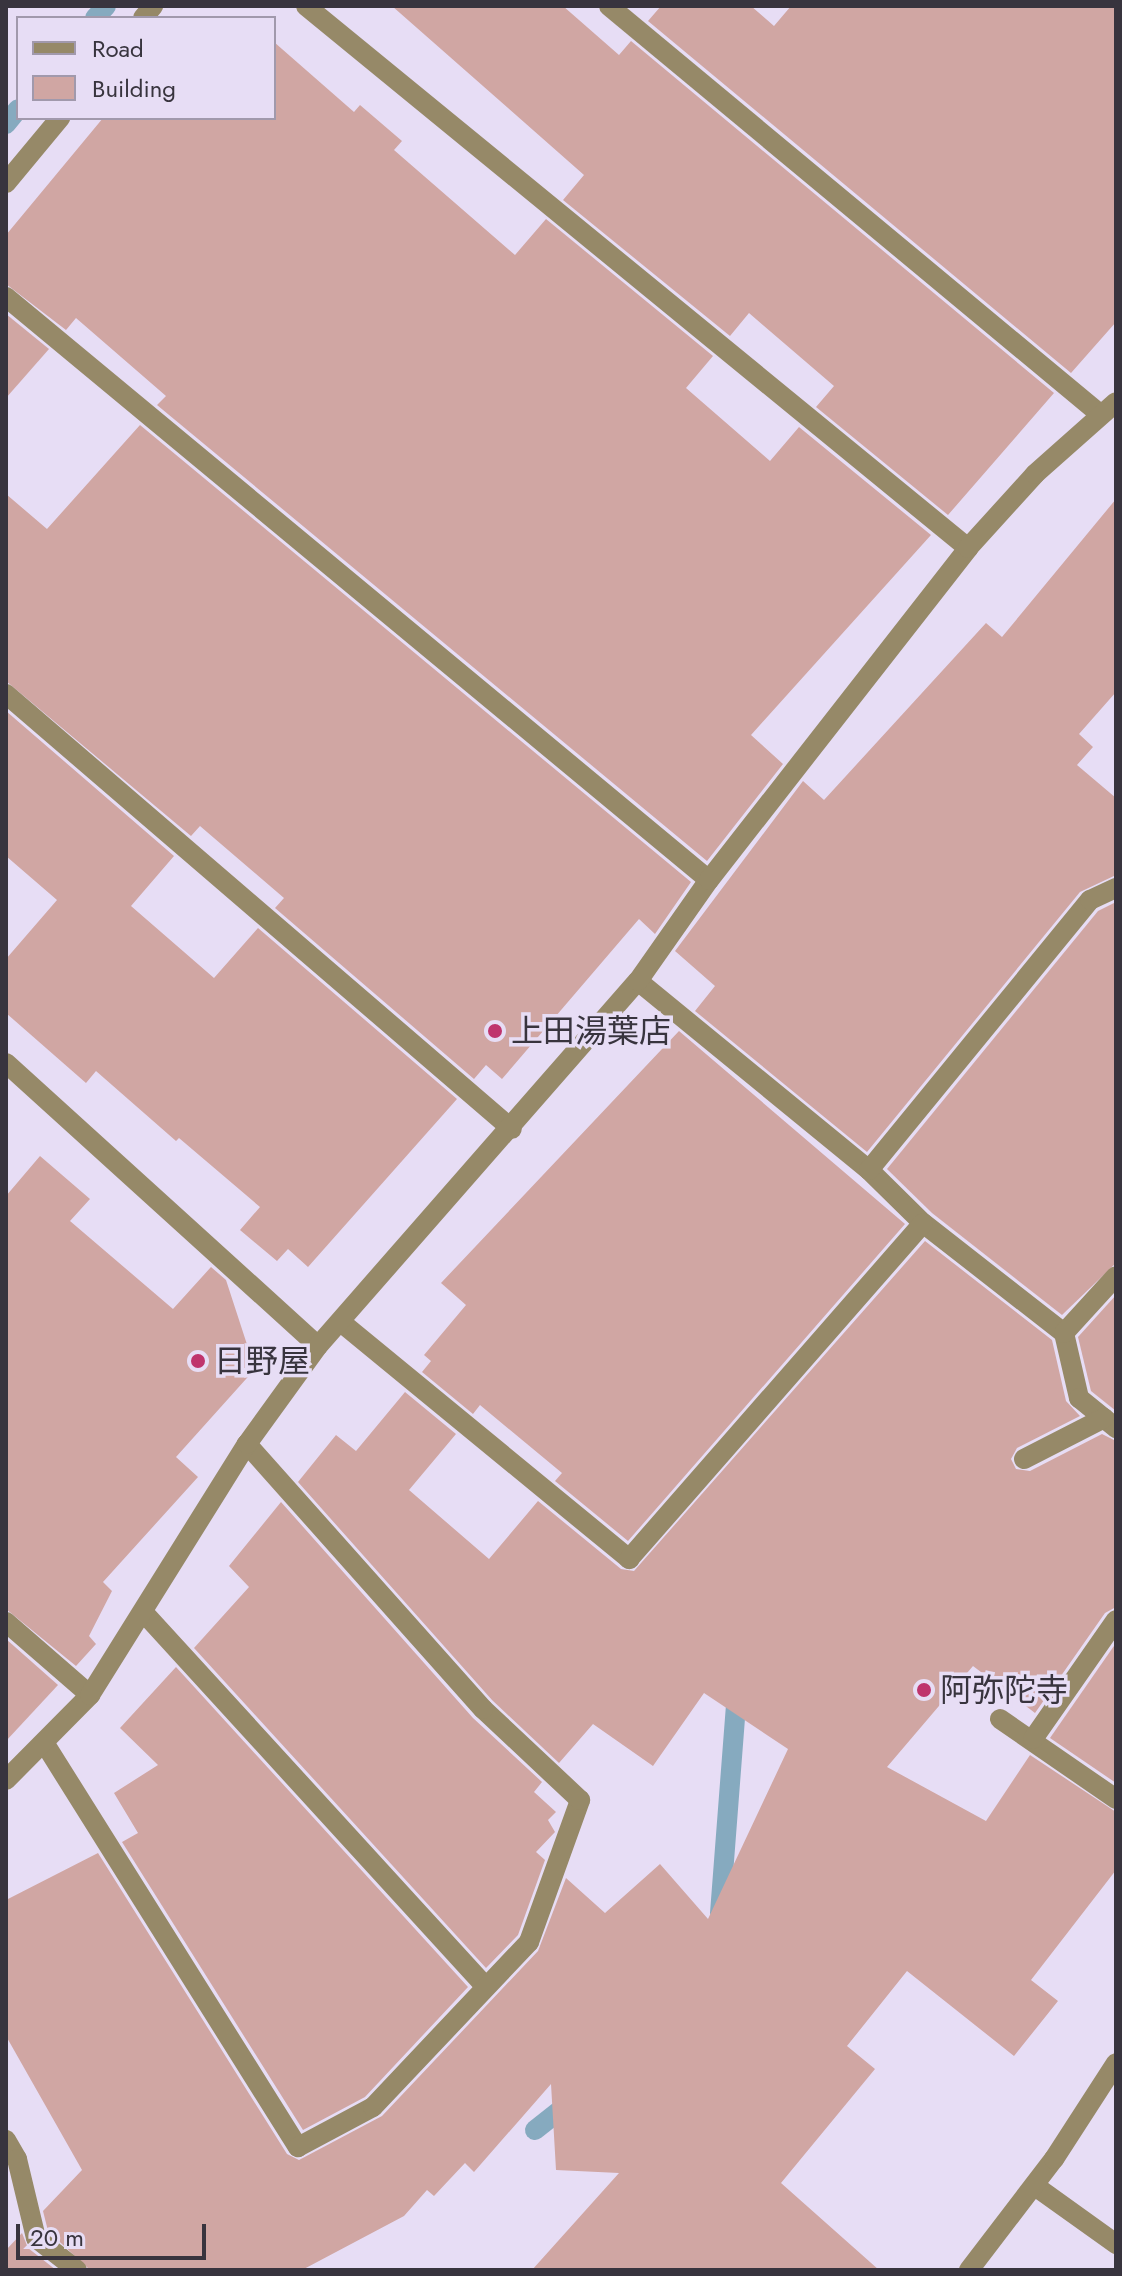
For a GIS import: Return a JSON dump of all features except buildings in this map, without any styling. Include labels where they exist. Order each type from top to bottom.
[{"type":"street","points":[[306,6],[968,548]]},
{"type":"street","points":[[6,1780],[45,1744],[90,1695],[145,1614],[247,1444],[318,1346],[342,1323],[638,981],[709,880],[968,548],[1108,408],[609,6]]},
{"type":"street","points":[[9,175],[58,120]]},
{"type":"street","points":[[6,297],[709,880]]},
{"type":"street","points":[[6,694],[512,1129]]},
{"type":"street","points":[[869,1170],[1090,900],[1116,888]]},
{"type":"street","points":[[638,981],[869,1170],[923,1223],[1064,1333],[1079,1398],[1110,1423],[1024,1459]]},
{"type":"street","points":[[6,1063],[318,1346]]},
{"type":"street","points":[[342,1323],[629,1559],[923,1223]]},
{"type":"street","points":[[1064,1333],[1116,1276]]},
{"type":"street","points":[[45,1744],[298,2147],[373,2107],[529,1942],[580,1800],[483,1709],[247,1444]]},
{"type":"street","points":[[145,1614],[485,1986]]},
{"type":"street","points":[[1033,1739],[1116,1620]]},
{"type":"street","points":[[6,1622],[90,1695]]},
{"type":"street","points":[[1000,1719],[1116,1799]]},
{"type":"street","points":[[969,2270],[1035,2186],[1116,2063]]},
{"type":"street","points":[[6,2140],[17,2159],[36,2238],[77,2270]]},
{"type":"street","points":[[1035,2186],[1116,2244]]},
{"type":"waterway","points":[[97,16],[106,6]]},
{"type":"waterway","points":[[6,124],[16,112]]},
{"type":"waterway","points":[[720,1913],[737,1690]]},
{"type":"waterway","points":[[535,2130],[573,2100]]},
{"type":"place","name":"上田湯葉店","points":[[495,1031]]},
{"type":"place","name":"日野屋","points":[[198,1361]]},
{"type":"place","name":"阿弥陀寺","points":[[924,1690]]}]
